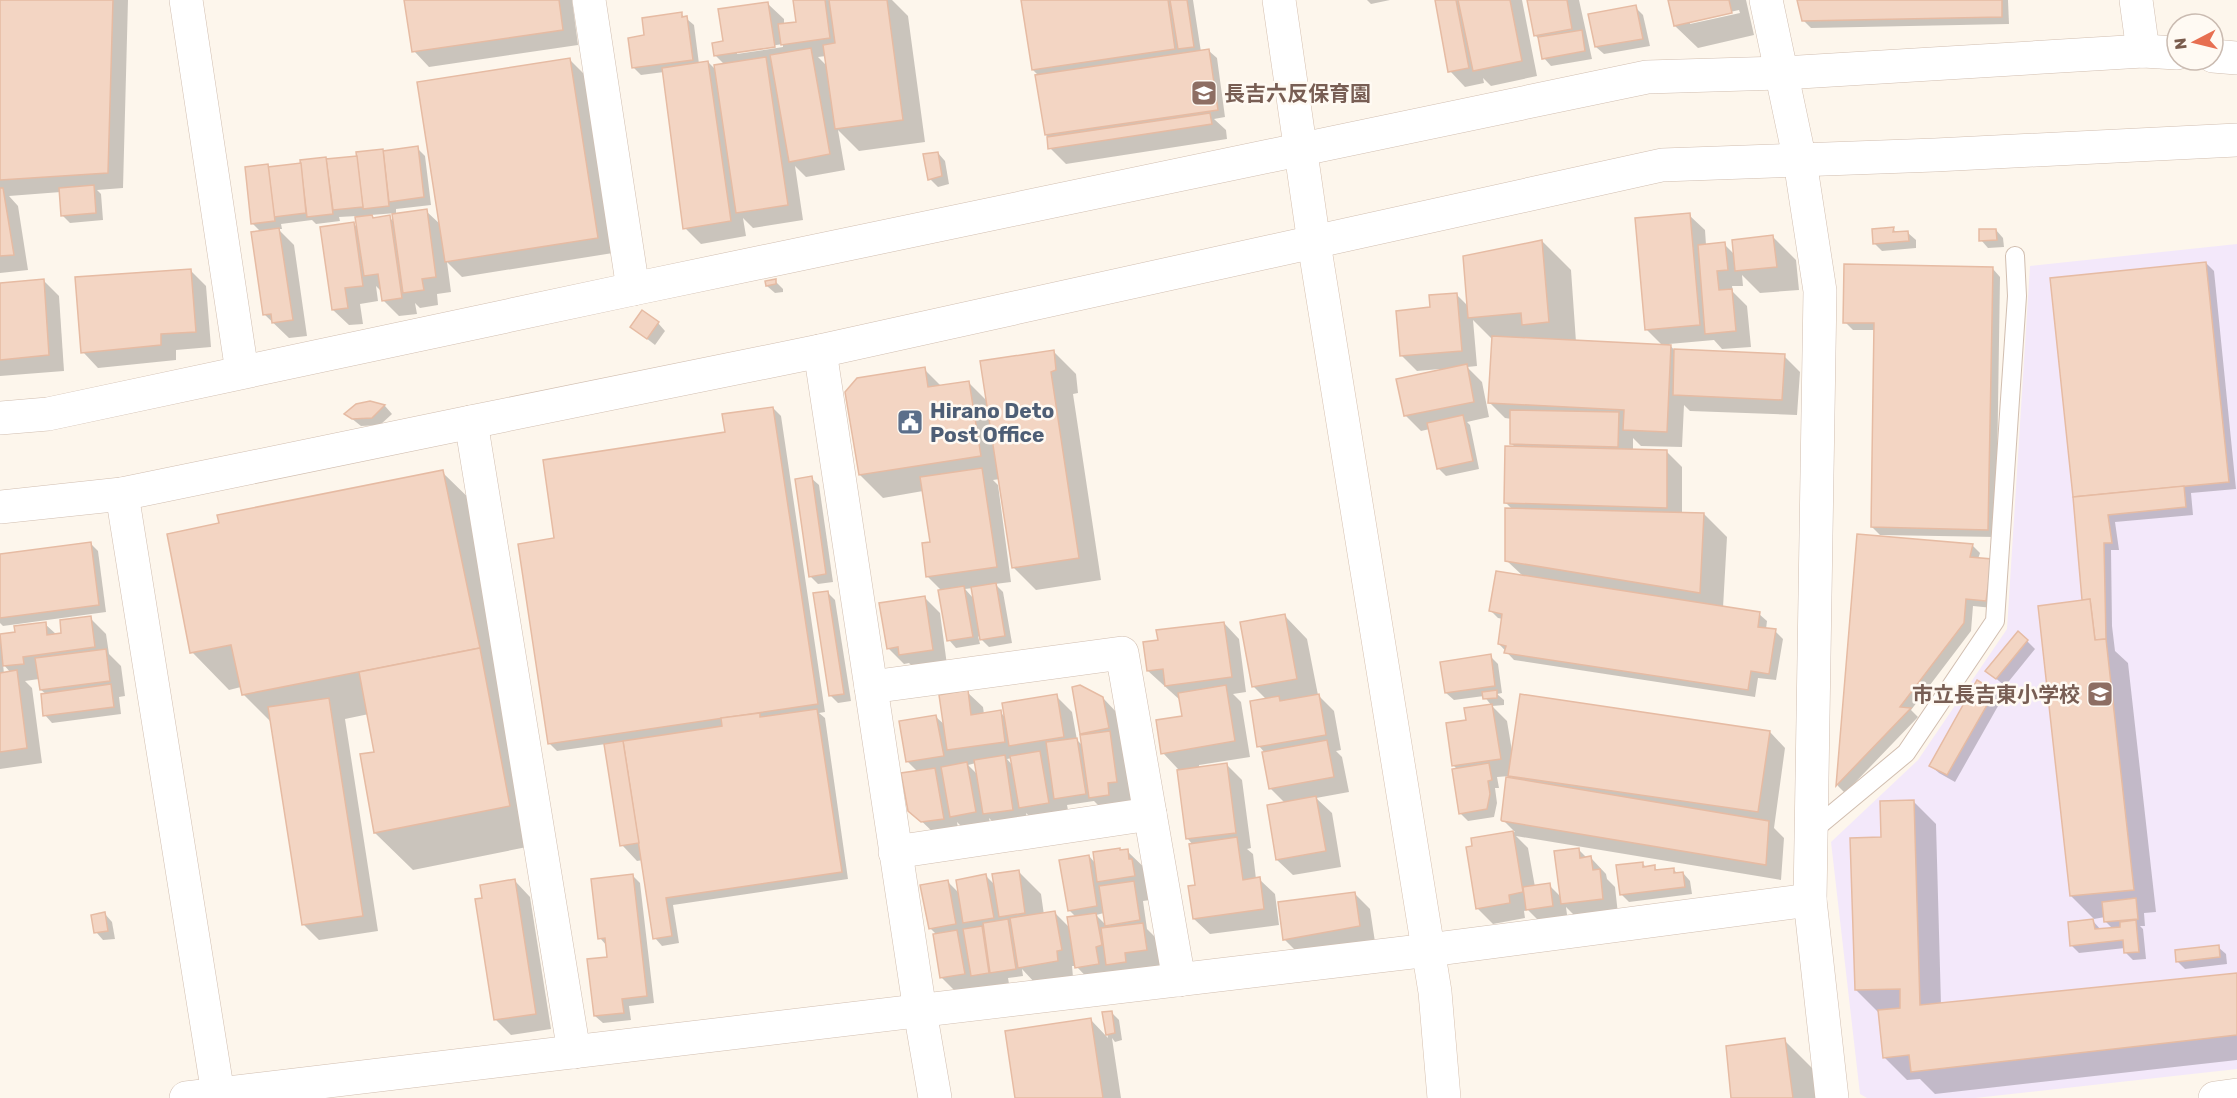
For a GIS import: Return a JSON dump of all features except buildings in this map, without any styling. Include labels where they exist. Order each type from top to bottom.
[{"type":"street","points":[[186,0],[242,372]]},
{"type":"street","points":[[590,0],[633,289]]},
{"type":"street","points":[[1279,0],[1314,243],[1429,950],[1444,1098]]},
{"type":"street","points":[[1766,0],[1800,161],[1820,291],[1810,900],[1833,1098]]},
{"type":"street","points":[[2136,0],[2143,51]]},
{"type":"street","points":[[0,418],[48,414],[1647,77],[1783,73],[2143,51],[2165,52]]},
{"type":"street","points":[[0,507],[122,494],[820,351],[1662,165],[2237,141]]},
{"type":"street","points":[[820,351],[935,1098]]},
{"type":"street","points":[[471,422],[574,1052]]},
{"type":"street","points":[[122,494],[202,1096],[1429,950],[1810,900]]},
{"type":"street","points":[[871,687],[1122,653],[1179,980]]},
{"type":"street","points":[[896,852],[1150,814]]},
{"type":"street","points":[[2215,1098],[2237,1095]]},
{"type":"lane","points":[[1812,831],[1906,753],[1995,621],[2017,296],[2015,256]]},
{"type":"shaded area","name":"市立長吉東小学校","points":[[2237,244],[2237,1069],[1975,1098],[1867,1098],[1860,1094],[1831,842],[1918,760],[2007,629],[2030,266]]},
{"type":"place","name":"長吉六反保育園","points":[[1204,93]]},
{"type":"place","name":"Hirano Deto Post Office","points":[[910,422]]},
{"type":"place","name":"市立長吉東小学校","points":[[2100,694]]}]
